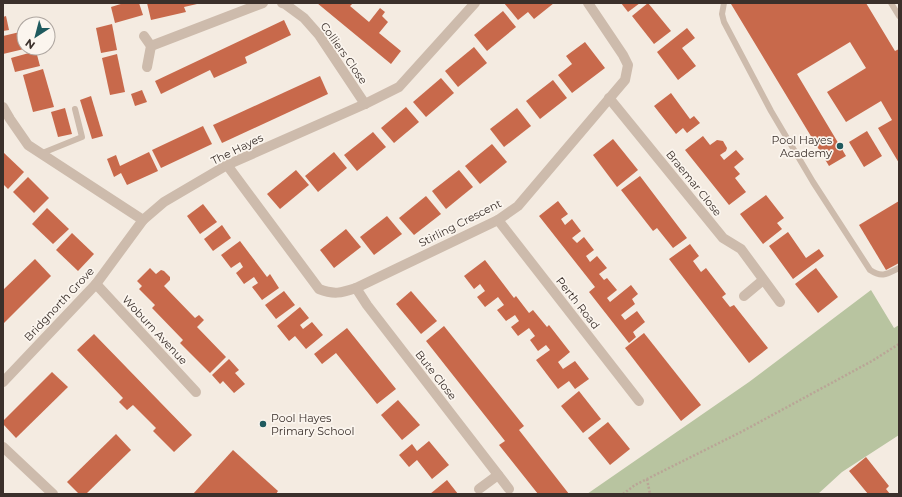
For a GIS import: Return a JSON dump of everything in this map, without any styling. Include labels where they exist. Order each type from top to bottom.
[{"type":"street","points":[[151,46],[263,3]]},
{"type":"street","name":"Colliers Close","points":[[282,3],[304,18],[319,35],[365,104]]},
{"type":"street","name":"The Hayes","points":[[143,220],[164,202],[226,165],[365,104],[399,87],[475,3]]},
{"type":"street","name":"Stirling Crescent","points":[[226,165],[319,289],[340,294],[356,288],[498,220],[518,206],[625,80],[628,65],[623,54],[588,3]]},
{"type":"street","points":[[144,36],[151,46],[148,67]]},
{"type":"street","name":"Braemar Close","points":[[609,98],[723,238],[741,249],[780,302]]},
{"type":"street","points":[[3,107],[6,122],[28,145],[143,220]]},
{"type":"street","name":"Bridgnorth Grove","points":[[3,382],[96,284],[143,220]]},
{"type":"street","name":"Perth Road","points":[[498,220],[639,401]]},
{"type":"street","points":[[744,296],[763,280]]},
{"type":"street","name":"Woburn Avenue","points":[[96,284],[196,392]]},
{"type":"street","name":"Bute Close","points":[[356,288],[372,311],[510,489]]},
{"type":"street","points":[[3,447],[53,494]]},
{"type":"street","points":[[479,489],[498,475]]},
{"type":"lane","points":[[724,3],[722,14],[724,22],[772,111],[813,182],[870,270],[886,275],[899,268]]},
{"type":"lane","points":[[891,3],[899,16]]},
{"type":"lane","points":[[40,154],[82,137],[75,109]]},
{"type":"path","points":[[623,494],[635,485],[743,431],[872,361],[899,344]]},
{"type":"path","points":[[647,479],[650,494]]},
{"type":"green space","points":[[871,290],[894,328],[899,325],[899,435],[842,472],[818,494],[587,494],[749,382]]},
{"type":"building","points":[[124,3],[139,3],[143,15],[115,23],[111,7]]},
{"type":"building","points":[[147,3],[197,4],[184,7],[186,12],[151,20]]},
{"type":"building","points":[[317,3],[353,3],[350,6],[369,22],[380,8],[385,12],[382,16],[388,22],[379,33],[401,51],[391,64]]},
{"type":"building","points":[[504,3],[554,3],[534,19],[528,12],[518,20]]},
{"type":"building","points":[[621,3],[640,3],[628,12]]},
{"type":"building","points":[[648,3],[671,31],[654,44],[632,16]]},
{"type":"building","points":[[866,3],[895,51],[899,49],[899,163],[878,128],[892,120],[881,101],[846,122],[827,92],[866,68],[850,42],[797,74],[846,156],[829,166],[731,4]]},
{"type":"building","points":[[503,11],[516,27],[487,51],[474,35]]},
{"type":"building","points":[[6,16],[9,30],[3,31],[3,17]]},
{"type":"building","points":[[284,20],[291,35],[245,57],[247,63],[214,78],[210,70],[161,94],[155,81]]},
{"type":"building","points":[[112,24],[117,50],[101,53],[96,28]]},
{"type":"building","points":[[687,28],[695,38],[682,48],[696,66],[678,80],[657,52]]},
{"type":"building","points":[[16,33],[16,51],[3,54],[3,36]]},
{"type":"building","points":[[585,42],[605,68],[572,93],[558,75],[572,64],[566,56]]},
{"type":"building","points":[[474,47],[487,63],[458,87],[445,71]]},
{"type":"building","points":[[117,54],[125,92],[110,95],[102,58]]},
{"type":"building","points":[[18,56],[37,56],[40,66],[15,72],[11,58]]},
{"type":"building","points":[[43,69],[54,107],[33,112],[23,75]]},
{"type":"building","points":[[320,76],[328,94],[222,143],[213,125]]},
{"type":"building","points":[[441,78],[454,93],[426,117],[413,102]]},
{"type":"building","points":[[553,80],[567,98],[540,119],[526,101]]},
{"type":"building","points":[[142,90],[147,102],[135,106],[131,94]]},
{"type":"building","points":[[671,93],[690,119],[694,116],[700,123],[687,133],[683,128],[676,134],[654,106]]},
{"type":"building","points":[[91,96],[103,136],[92,139],[80,100]]},
{"type":"building","points":[[406,107],[419,122],[394,143],[381,128]]},
{"type":"building","points":[[65,108],[72,134],[58,137],[51,112]]},
{"type":"building","points":[[517,108],[531,126],[504,147],[490,129]]},
{"type":"building","points":[[203,126],[212,144],[161,168],[152,150]]},
{"type":"building","points":[[867,131],[882,156],[864,167],[849,142]]},
{"type":"building","points":[[373,132],[386,147],[357,171],[344,155]]},
{"type":"building","points":[[703,136],[710,145],[717,140],[723,141],[727,148],[726,151],[720,155],[724,160],[736,150],[744,159],[734,167],[740,174],[735,178],[746,192],[729,205],[685,150]]},
{"type":"building","points":[[613,139],[638,170],[617,187],[593,155]]},
{"type":"building","points":[[492,144],[507,162],[480,184],[465,166]]},
{"type":"building","points":[[3,152],[24,172],[8,189],[3,184]]},
{"type":"building","points":[[149,152],[158,171],[127,185],[121,173],[114,177],[107,159],[116,155],[120,166]]},
{"type":"building","points":[[334,152],[347,168],[318,192],[305,176]]},
{"type":"building","points":[[296,170],[309,185],[280,209],[267,194]]},
{"type":"building","points":[[459,170],[473,187],[446,209],[432,191]]},
{"type":"building","points":[[640,176],[687,238],[673,248],[657,228],[653,231],[621,190]]},
{"type":"building","points":[[28,177],[49,198],[34,213],[13,192]]},
{"type":"building","points":[[766,195],[784,218],[777,223],[782,229],[763,244],[740,214]]},
{"type":"building","points":[[426,196],[441,214],[414,235],[399,218]]},
{"type":"building","points":[[558,201],[568,214],[561,219],[565,225],[572,219],[581,231],[572,238],[577,243],[584,237],[594,250],[586,256],[590,262],[597,256],[607,268],[599,274],[604,280],[607,278],[617,290],[607,298],[610,302],[631,285],[638,294],[632,299],[635,304],[621,315],[625,320],[637,311],[645,322],[633,332],[636,337],[629,343],[589,292],[595,287],[539,216]]},
{"type":"building","points":[[899,201],[899,263],[886,270],[859,225]]},
{"type":"building","points":[[203,204],[217,222],[200,234],[187,216]]},
{"type":"building","points":[[47,208],[69,229],[53,244],[32,224]]},
{"type":"building","points":[[387,216],[402,234],[374,255],[360,237]]},
{"type":"building","points":[[222,225],[231,238],[213,251],[204,239]]},
{"type":"building","points":[[346,229],[361,247],[334,268],[320,250]]},
{"type":"building","points":[[788,232],[806,258],[819,249],[824,256],[793,279],[769,246]]},
{"type":"building","points":[[72,233],[94,254],[78,271],[56,250]]},
{"type":"building","points":[[240,241],[267,277],[270,274],[279,288],[262,300],[252,287],[258,283],[254,277],[244,284],[236,273],[243,267],[240,262],[231,268],[221,255]]},
{"type":"building","points":[[690,244],[699,256],[693,261],[701,272],[706,268],[726,294],[722,297],[730,307],[734,305],[768,348],[749,363],[669,259]]},
{"type":"building","points":[[35,259],[51,276],[3,324],[3,290]]},
{"type":"building","points":[[485,260],[514,298],[516,296],[529,313],[533,310],[547,327],[549,325],[570,352],[558,362],[563,369],[575,361],[589,379],[575,389],[569,381],[558,389],[536,360],[550,350],[546,345],[538,351],[530,340],[535,336],[529,328],[518,336],[511,327],[519,321],[515,315],[506,321],[497,310],[504,305],[498,297],[485,307],[477,297],[485,291],[480,284],[474,289],[464,276]]},
{"type":"building","points":[[150,268],[156,274],[161,270],[164,271],[170,277],[170,280],[164,286],[195,318],[199,315],[204,320],[197,327],[226,357],[210,373],[180,343],[183,340],[152,308],[155,305],[139,289],[142,286],[137,281]]},
{"type":"building","points":[[816,268],[838,297],[818,313],[795,284]]},
{"type":"building","points":[[284,291],[295,305],[276,319],[265,305]]},
{"type":"building","points":[[411,291],[437,321],[421,334],[396,304]]},
{"type":"building","points":[[300,307],[309,318],[300,325],[303,329],[312,322],[323,335],[306,349],[295,336],[289,341],[277,326]]},
{"type":"building","points":[[444,326],[524,426],[519,430],[569,494],[538,494],[499,445],[505,441],[426,341]]},
{"type":"building","points":[[347,328],[396,389],[377,404],[336,353],[322,364],[314,354]]},
{"type":"building","points":[[644,333],[701,405],[681,421],[625,348]]},
{"type":"building","points":[[94,334],[192,435],[174,452],[153,431],[156,428],[133,405],[127,410],[119,402],[123,398],[77,350]]},
{"type":"building","points":[[229,359],[239,370],[235,373],[245,384],[234,393],[223,381],[220,384],[212,375]]},
{"type":"building","points":[[52,372],[68,387],[16,438],[3,424],[3,421]]},
{"type":"building","points":[[579,391],[601,419],[583,433],[561,406]]},
{"type":"building","points":[[398,400],[420,425],[402,440],[381,415]]},
{"type":"building","points":[[608,422],[630,449],[610,465],[588,438]]},
{"type":"building","points":[[116,434],[131,450],[86,494],[79,494],[67,482]]},
{"type":"building","points":[[429,441],[449,465],[432,479],[417,460],[409,467],[399,455],[412,444],[417,451]]},
{"type":"building","points":[[233,450],[278,491],[276,494],[193,494]]},
{"type":"building","points":[[866,457],[889,486],[886,489],[890,494],[868,494],[849,471]]},
{"type":"building","points":[[447,480],[458,494],[430,494]]},
{"type":"place","name":"Pool Hayes Academy","points":[[840,146]]},
{"type":"place","name":"Pool Hayes Primary School","points":[[263,424]]}]
